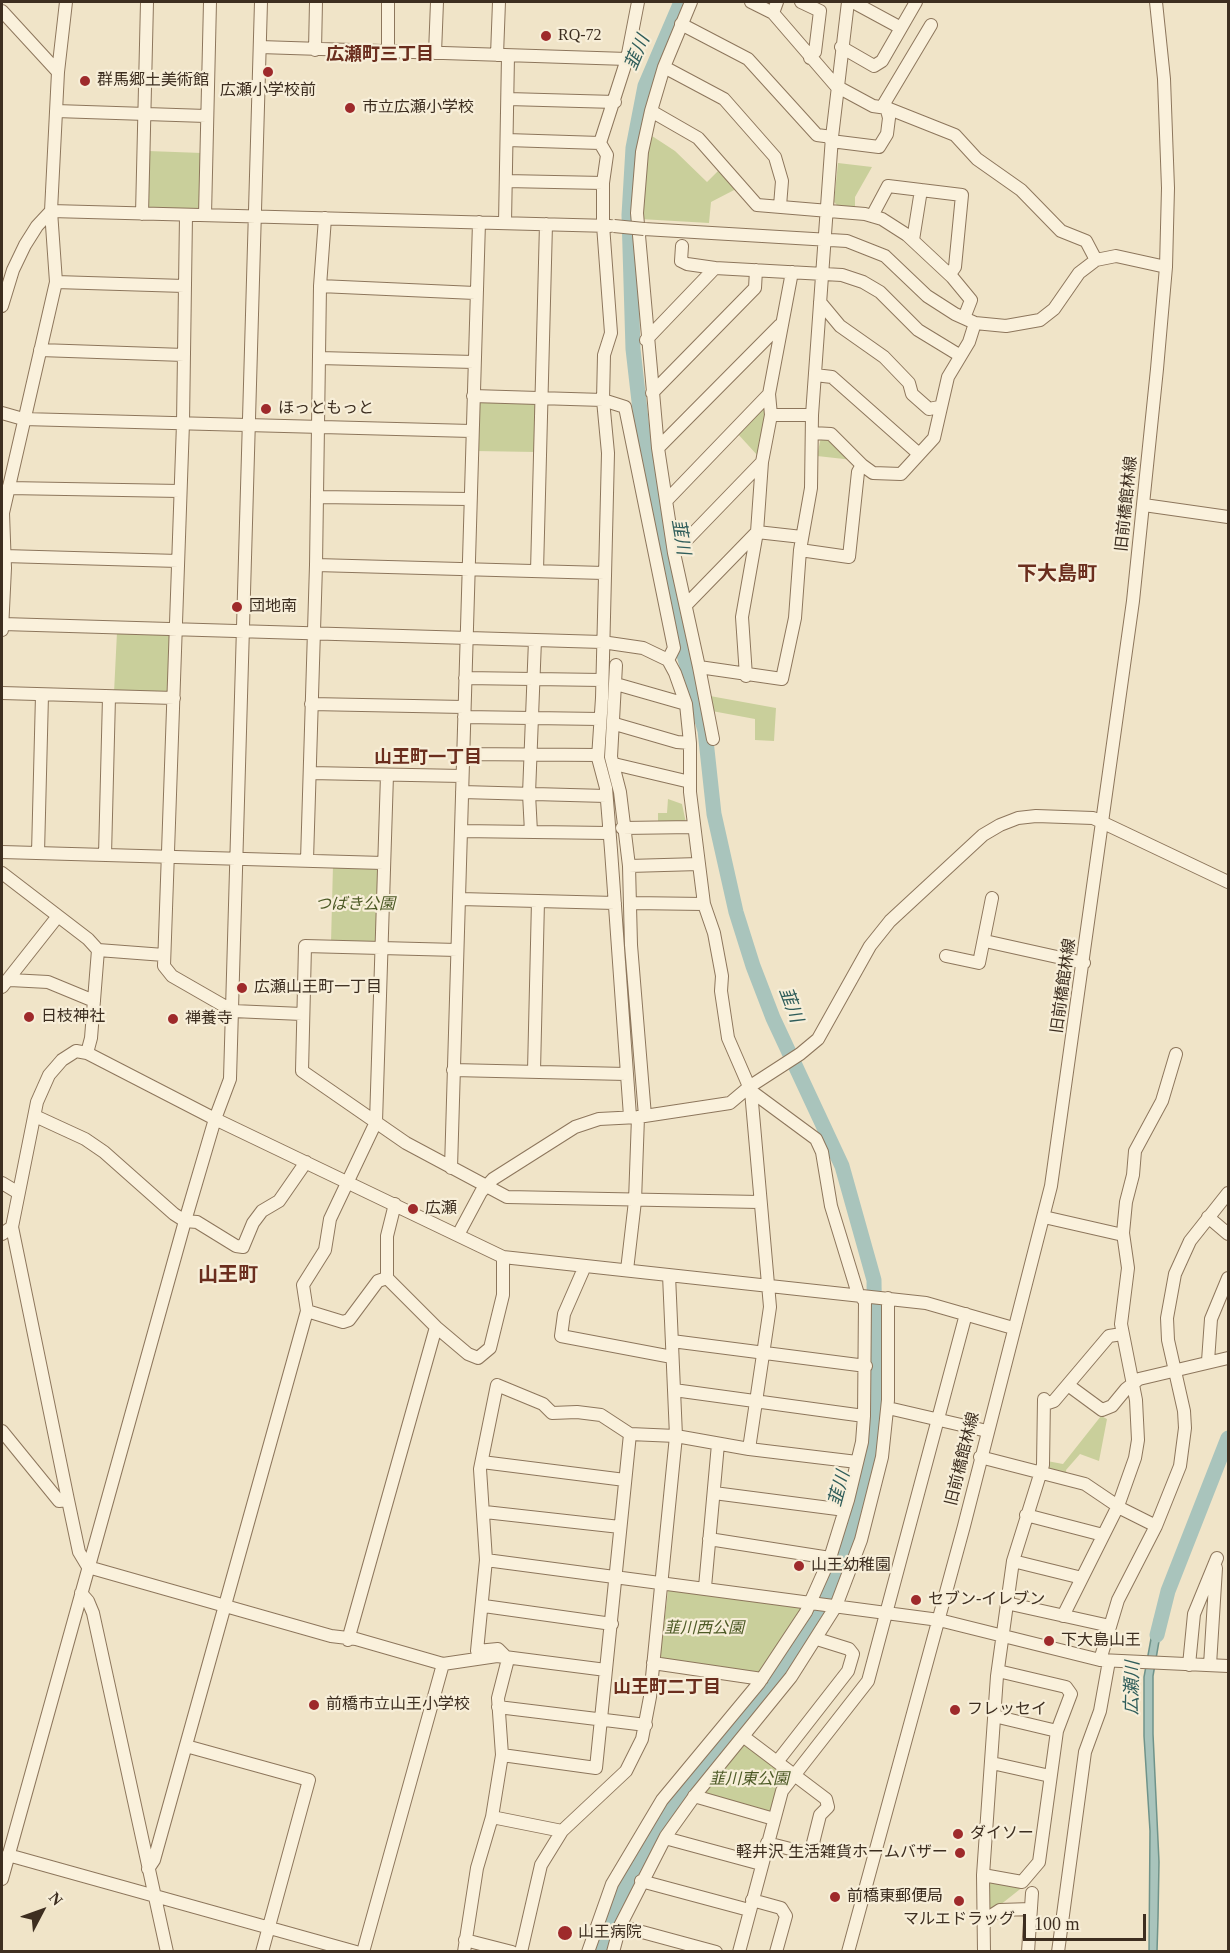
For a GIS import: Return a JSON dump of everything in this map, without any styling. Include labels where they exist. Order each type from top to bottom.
[{"type":"street","points":[[66,2],[58,72],[51,211],[56,282],[3,513],[2,627],[313,632],[602,642],[643,648],[668,660],[686,704],[694,827],[704,904],[714,933],[728,1038],[750,1089],[770,1307],[749,1449]]},
{"type":"street","points":[[142,214],[147,2]]},
{"type":"street","points":[[205,215],[210,2]]},
{"type":"street","points":[[2,1880],[185,1221],[215,1119],[230,1079],[257,217],[261,2]]},
{"type":"street","points":[[315,50],[316,2]]},
{"type":"street","points":[[388,2],[388,52]]},
{"type":"street","points":[[435,53],[437,2]]},
{"type":"street","points":[[498,2],[508,99],[505,223]]},
{"type":"street","points":[[600,143],[627,59],[638,2]]},
{"type":"street","points":[[691,2],[664,67],[651,111],[642,152],[637,213],[646,340],[658,448],[668,500],[674,553],[713,739]]},
{"type":"street","points":[[751,2],[775,7],[810,58],[836,86],[873,106],[887,108],[955,135],[976,159],[1021,190],[1061,231],[1086,241],[1096,260]]},
{"type":"street","points":[[801,2],[820,10],[815,52],[810,58]]},
{"type":"street","points":[[699,667],[746,676],[782,679],[795,618],[801,543],[811,488],[812,415],[831,139],[848,2]]},
{"type":"street","points":[[853,2],[901,28]]},
{"type":"street","points":[[841,47],[874,66],[882,61],[916,2]]},
{"type":"street","name":"旧前橋館林線","points":[[848,1952],[939,1620],[1013,1328],[1044,1217],[1104,824],[1144,505],[1166,267],[1168,178],[1164,79],[1156,2]]},
{"type":"street","points":[[2,11],[58,72]]},
{"type":"street","points":[[681,24],[748,59],[817,135],[879,147],[887,134],[889,118],[885,102],[931,25]]},
{"type":"street","points":[[260,47],[627,59]]},
{"type":"street","points":[[664,67],[724,99],[775,157],[782,181],[780,206]]},
{"type":"street","points":[[508,99],[615,102]]},
{"type":"street","points":[[56,111],[206,116]]},
{"type":"street","points":[[651,111],[698,138],[757,205],[827,209],[882,219],[913,240],[950,274],[971,300],[969,342],[959,355],[948,377],[939,407],[934,438],[901,474],[873,473],[831,434],[812,433]]},
{"type":"street","points":[[507,140],[600,143]]},
{"type":"street","points":[[600,143],[607,155],[603,183],[609,226],[611,333],[604,355],[603,400],[608,453],[598,755],[606,796],[626,1074],[638,1116]]},
{"type":"street","points":[[506,181],[603,183]]},
{"type":"street","points":[[872,216],[888,186],[962,195],[955,267],[950,274]]},
{"type":"street","points":[[913,240],[921,190]]},
{"type":"street","points":[[2,306],[13,270],[37,226],[51,211],[609,226],[847,241],[885,256],[927,296],[969,320],[1006,326],[1040,320],[1054,309],[1079,273],[1096,260],[1116,256],[1166,267]]},
{"type":"street","points":[[186,216],[183,423],[164,955],[167,972],[233,1011],[302,1014]]},
{"type":"street","points":[[307,860],[316,565],[320,286],[325,218]]},
{"type":"street","points":[[451,1168],[475,293],[479,222]]},
{"type":"street","points":[[537,571],[546,224]]},
{"type":"street","points":[[682,246],[681,261],[687,264],[715,268],[842,275],[863,282],[879,292],[918,330],[959,355]]},
{"type":"street","points":[[646,340],[715,268]]},
{"type":"street","points":[[652,393],[755,288],[756,270]]},
{"type":"street","points":[[746,676],[742,617],[757,532],[762,462],[771,415],[769,394],[780,325],[792,272]]},
{"type":"street","points":[[56,282],[184,285]]},
{"type":"street","points":[[320,286],[475,293]]},
{"type":"street","points":[[820,302],[840,326],[884,357],[909,382],[912,394],[929,409],[939,407]]},
{"type":"street","points":[[658,448],[780,325]]},
{"type":"street","points":[[40,350],[184,354]]},
{"type":"street","points":[[319,358],[474,362]]},
{"type":"street","points":[[815,375],[831,377],[919,454]]},
{"type":"street","points":[[668,500],[769,394]]},
{"type":"street","points":[[473,396],[603,400],[625,407],[630,422],[674,648],[668,660]]},
{"type":"street","points":[[2,413],[23,419],[471,431]]},
{"type":"street","points":[[771,415],[812,415]]},
{"type":"street","points":[[674,553],[762,462]]},
{"type":"street","points":[[757,532],[849,557],[858,472],[862,465]]},
{"type":"street","points":[[8,488],[180,491]]},
{"type":"street","points":[[317,497],[469,500]]},
{"type":"street","points":[[1144,505],[1228,517]]},
{"type":"street","points":[[686,605],[757,532]]},
{"type":"street","points":[[4,556],[178,561]]},
{"type":"street","points":[[316,565],[604,573]]},
{"type":"street","points":[[531,832],[529,794],[535,640]]},
{"type":"street","points":[[616,665],[615,724],[611,757],[620,792],[622,828],[629,866],[630,945],[638,1116],[635,1201],[627,1270]]},
{"type":"street","points":[[465,678],[602,681]]},
{"type":"street","points":[[616,684],[686,704]]},
{"type":"street","points":[[2,693],[174,698]]},
{"type":"street","points":[[38,853],[42,695]]},
{"type":"street","points":[[105,855],[109,697]]},
{"type":"street","points":[[312,704],[600,719]]},
{"type":"street","points":[[615,724],[677,742],[690,742]]},
{"type":"street","points":[[462,754],[598,755]]},
{"type":"street","points":[[614,764],[690,782]]},
{"type":"street","points":[[310,773],[462,776]]},
{"type":"street","points":[[148,1869],[154,1860],[307,1311],[303,1285],[325,1250],[330,1219],[345,1180],[376,1122],[387,775]]},
{"type":"street","points":[[462,792],[606,796]]},
{"type":"street","points":[[458,1235],[486,1187],[575,1127],[599,1119],[730,1103],[800,1054],[818,1039],[870,946],[890,921],[983,835],[1000,825],[1024,818],[1093,818],[1228,882]]},
{"type":"street","points":[[622,828],[694,827]]},
{"type":"street","points":[[461,831],[608,833]]},
{"type":"street","points":[[2,852],[383,863]]},
{"type":"street","points":[[629,866],[699,864]]},
{"type":"street","points":[[2,873],[98,950],[164,955]]},
{"type":"street","points":[[946,956],[980,963],[992,898]]},
{"type":"street","points":[[460,899],[615,903]]},
{"type":"street","points":[[534,1071],[538,901]]},
{"type":"street","points":[[631,903],[704,904]]},
{"type":"street","points":[[6,984],[58,916]]},
{"type":"street","points":[[985,941],[1084,963]]},
{"type":"street","points":[[457,950],[305,946],[302,1071],[406,1143],[507,1197],[759,1202]]},
{"type":"street","points":[[87,1053],[91,1038],[98,950]]},
{"type":"street","points":[[6,984],[48,982],[94,1001]]},
{"type":"street","points":[[606,1670],[496,1656],[443,1664],[356,1639],[348,1640],[88,1567],[79,1552],[7,1231],[37,1102],[49,1075],[62,1060],[76,1051],[87,1053],[215,1119],[503,1257],[926,1302],[1013,1328]]},
{"type":"street","points":[[1063,1616],[1118,1506],[1135,1458],[1138,1440],[1133,1383],[1122,1334],[1122,1305],[1128,1268],[1123,1235],[1126,1202],[1133,1175],[1135,1151],[1162,1101],[1176,1054]]},
{"type":"street","points":[[453,1070],[626,1074]]},
{"type":"street","points":[[613,1952],[620,1926],[665,1838],[694,1796],[744,1737],[791,1677],[817,1639],[830,1558],[857,1462],[864,1416],[865,1301],[831,1206],[822,1152],[816,1139],[750,1089]]},
{"type":"street","points":[[35,1116],[85,1139],[104,1152],[185,1221],[197,1222],[236,1246],[243,1247],[253,1223],[262,1211],[279,1201],[306,1162]]},
{"type":"street","points":[[2,1183],[17,1192]]},
{"type":"street","points":[[1058,1952],[1085,1752],[1100,1710],[1110,1626],[1118,1600],[1174,1486],[1183,1450],[1184,1411],[1168,1340],[1167,1318],[1172,1286],[1180,1258],[1208,1217],[1228,1193]]},
{"type":"street","points":[[395,1204],[387,1236],[387,1278],[436,1328],[468,1354],[478,1358],[490,1348],[503,1295],[503,1257]]},
{"type":"street","points":[[1044,1217],[1123,1235]]},
{"type":"street","points":[[1208,1217],[1228,1234]]},
{"type":"street","points":[[585,1266],[564,1314],[561,1336],[672,1357]]},
{"type":"street","points":[[521,1952],[541,1865],[562,1831],[626,1772],[639,1749],[646,1725],[676,1436],[669,1275]]},
{"type":"street","points":[[307,1311],[343,1322],[349,1320],[378,1281],[387,1278]]},
{"type":"street","points":[[1208,1361],[1211,1319],[1228,1278]]},
{"type":"street","points":[[588,1952],[612,1884],[662,1800],[762,1679],[786,1646],[823,1604],[861,1540],[882,1457],[888,1408],[890,1348],[886,1298]]},
{"type":"street","points":[[739,1952],[782,1791],[868,1681],[966,1314]]},
{"type":"street","points":[[348,1640],[436,1328]]},
{"type":"street","points":[[984,1952],[983,1875],[1001,1637],[1013,1561],[1041,1474],[1044,1448],[1044,1401],[1054,1401],[1108,1336],[1122,1334]]},
{"type":"street","points":[[672,1341],[866,1366]]},
{"type":"street","points":[[1068,1385],[1102,1410],[1112,1406],[1139,1379],[1228,1358]]},
{"type":"street","points":[[508,1659],[498,1649],[477,1651],[484,1606],[486,1560],[480,1468],[497,1386],[543,1404],[552,1413],[577,1412],[601,1415],[630,1434],[676,1436],[749,1449],[857,1462]]},
{"type":"street","points":[[674,1390],[864,1416]]},
{"type":"street","points":[[888,1408],[987,1431]]},
{"type":"street","points":[[2,1431],[59,1502],[68,1500]]},
{"type":"street","points":[[502,1755],[596,1768],[630,1434]]},
{"type":"street","points":[[705,1587],[718,1443]]},
{"type":"street","points":[[980,1457],[1085,1484],[1118,1506],[1156,1526]]},
{"type":"street","points":[[482,1462],[625,1480]]},
{"type":"street","points":[[714,1493],[845,1510]]},
{"type":"street","points":[[484,1512],[620,1527]]},
{"type":"street","points":[[1026,1515],[1103,1535]]},
{"type":"street","points":[[710,1539],[830,1558]]},
{"type":"street","points":[[1189,1665],[1194,1614],[1217,1558],[1210,1665]]},
{"type":"street","points":[[486,1560],[661,1581],[939,1620],[1001,1637],[1105,1660],[1160,1665],[1228,1666]]},
{"type":"street","points":[[1013,1561],[1082,1578]]},
{"type":"street","points":[[81,1593],[88,1601],[93,1613],[167,1952]]},
{"type":"street","points":[[1005,1603],[1110,1626]]},
{"type":"street","points":[[484,1606],[612,1624]]},
{"type":"street","points":[[777,1762],[848,1671],[853,1654],[849,1648],[817,1639]]},
{"type":"street","points":[[508,1659],[498,1707],[502,1755],[492,1817],[477,1868],[464,1946],[512,1952]]},
{"type":"street","points":[[653,1663],[762,1679]]},
{"type":"street","points":[[363,1952],[443,1664]]},
{"type":"street","points":[[983,1875],[1022,1882],[1038,1862],[1057,1731],[1071,1694],[1066,1687],[998,1671]]},
{"type":"street","points":[[498,1707],[646,1725]]},
{"type":"street","points":[[994,1716],[1057,1731]]},
{"type":"street","points":[[744,1737],[826,1799],[828,1808],[820,1815],[811,1851],[806,1853],[767,1843]]},
{"type":"street","points":[[186,1746],[309,1780],[262,1952]]},
{"type":"street","points":[[992,1763],[1050,1776]]},
{"type":"street","points":[[694,1796],[774,1819]]},
{"type":"street","points":[[492,1817],[562,1831]]},
{"type":"street","points":[[665,1838],[761,1864]]},
{"type":"street","points":[[8,1855],[356,1952]]},
{"type":"street","points":[[641,1881],[751,1905],[781,1908],[786,1916],[776,1952]]},
{"type":"street","points":[[1028,1952],[1032,1893]]},
{"type":"street","points":[[983,1921],[1000,1910],[1031,1909]]},
{"type":"street","points":[[620,1926],[716,1952]]},
{"type":"green space","points":[[649,134],[675,151],[707,182],[721,168],[738,188],[711,202],[709,223],[640,219]]},
{"type":"green space","points":[[148,151],[202,153],[200,207],[196,210],[149,208],[146,205]]},
{"type":"green space","points":[[838,163],[872,167],[855,197],[855,207],[837,205],[834,202]]},
{"type":"green space","points":[[479,400],[534,402],[537,407],[536,452],[475,451]]},
{"type":"green space","points":[[761,406],[767,410],[758,456],[737,433]]},
{"type":"green space","points":[[821,437],[827,438],[853,460],[817,456]]},
{"type":"green space","points":[[117,632],[169,633],[172,636],[170,690],[166,695],[114,693]]},
{"type":"green space","points":[[710,696],[776,708],[774,741],[755,740],[755,719],[712,711]]},
{"type":"green space","points":[[668,799],[682,804],[686,823],[658,825],[658,813],[667,813]]},
{"type":"green space","name":"つばき公園","points":[[333,865],[376,867],[379,870],[377,941],[372,945],[331,943]]},
{"type":"green space","points":[[1101,1416],[1107,1419],[1099,1461],[1080,1454],[1066,1470],[1067,1476],[1050,1471],[1046,1466],[1047,1461],[1063,1464]]},
{"type":"green space","name":"韮川西公園","points":[[671,1588],[801,1606],[803,1610],[760,1673],[664,1662],[660,1657],[668,1591]]},
{"type":"green space","name":"韮川東公園","points":[[742,1744],[748,1744],[788,1775],[773,1812],[768,1814],[704,1796],[703,1791]]},
{"type":"green space","points":[[990,1880],[1024,1886],[990,1913],[987,1911],[986,1882]]},
{"type":"water","points":[[1159,1612],[1163,1618],[1153,1676],[1153,1734],[1159,1862],[1158,1918],[1157,1951],[1149,1952],[1150,1831],[1144,1736],[1144,1677],[1155,1617]]},
{"type":"waterway","name":"韮川","points":[[600,1952],[612,1911],[662,1822],[779,1676],[811,1627],[842,1560],[871,1462],[876,1433],[874,1280],[842,1166],[773,1018],[736,912],[714,814],[705,731],[676,626],[645,454],[633,349],[629,215],[633,148],[645,86],[681,2]]},
{"type":"waterway","name":"広瀬川","points":[[1157,1635],[1168,1591],[1228,1438]]},
{"type":"place","name":"RQ-72","points":[[546,36]]},
{"type":"place","name":"広瀬小学校前","points":[[268,72]]},
{"type":"place","name":"群馬郷土美術館","points":[[85,81]]},
{"type":"place","name":"市立広瀬小学校","points":[[350,108]]},
{"type":"place","name":"ほっともっと","points":[[266,409]]},
{"type":"place","name":"団地南","points":[[237,607]]},
{"type":"place","name":"広瀬山王町一丁目","points":[[242,988]]},
{"type":"place","name":"日枝神社","points":[[29,1017]]},
{"type":"place","name":"禅養寺","points":[[173,1019]]},
{"type":"place","name":"広瀬","points":[[413,1209]]},
{"type":"place","name":"山王幼稚園","points":[[799,1566]]},
{"type":"place","name":"セブン-イレブン","points":[[916,1600]]},
{"type":"place","name":"下大島山王","points":[[1049,1641]]},
{"type":"place","name":"前橋市立山王小学校","points":[[314,1705]]},
{"type":"place","name":"フレッセイ","points":[[955,1710]]},
{"type":"place","name":"ダイソー","points":[[958,1834]]},
{"type":"place","name":"軽井沢 生活雑貨ホームバザー","points":[[960,1853]]},
{"type":"place","name":"前橋東郵便局","points":[[835,1897]]},
{"type":"place","name":"マルエドラッグ","points":[[959,1901]]},
{"type":"place","name":"山王病院","points":[[565,1933]]},
{"type":"district","name":"広瀬町三丁目","points":[[380,55]]},
{"type":"district","name":"下大島町","points":[[1057,575]]},
{"type":"district","name":"山王町一丁目","points":[[428,758]]},
{"type":"district","name":"山王町","points":[[228,1276]]},
{"type":"district","name":"山王町二丁目","points":[[667,1688]]}]
